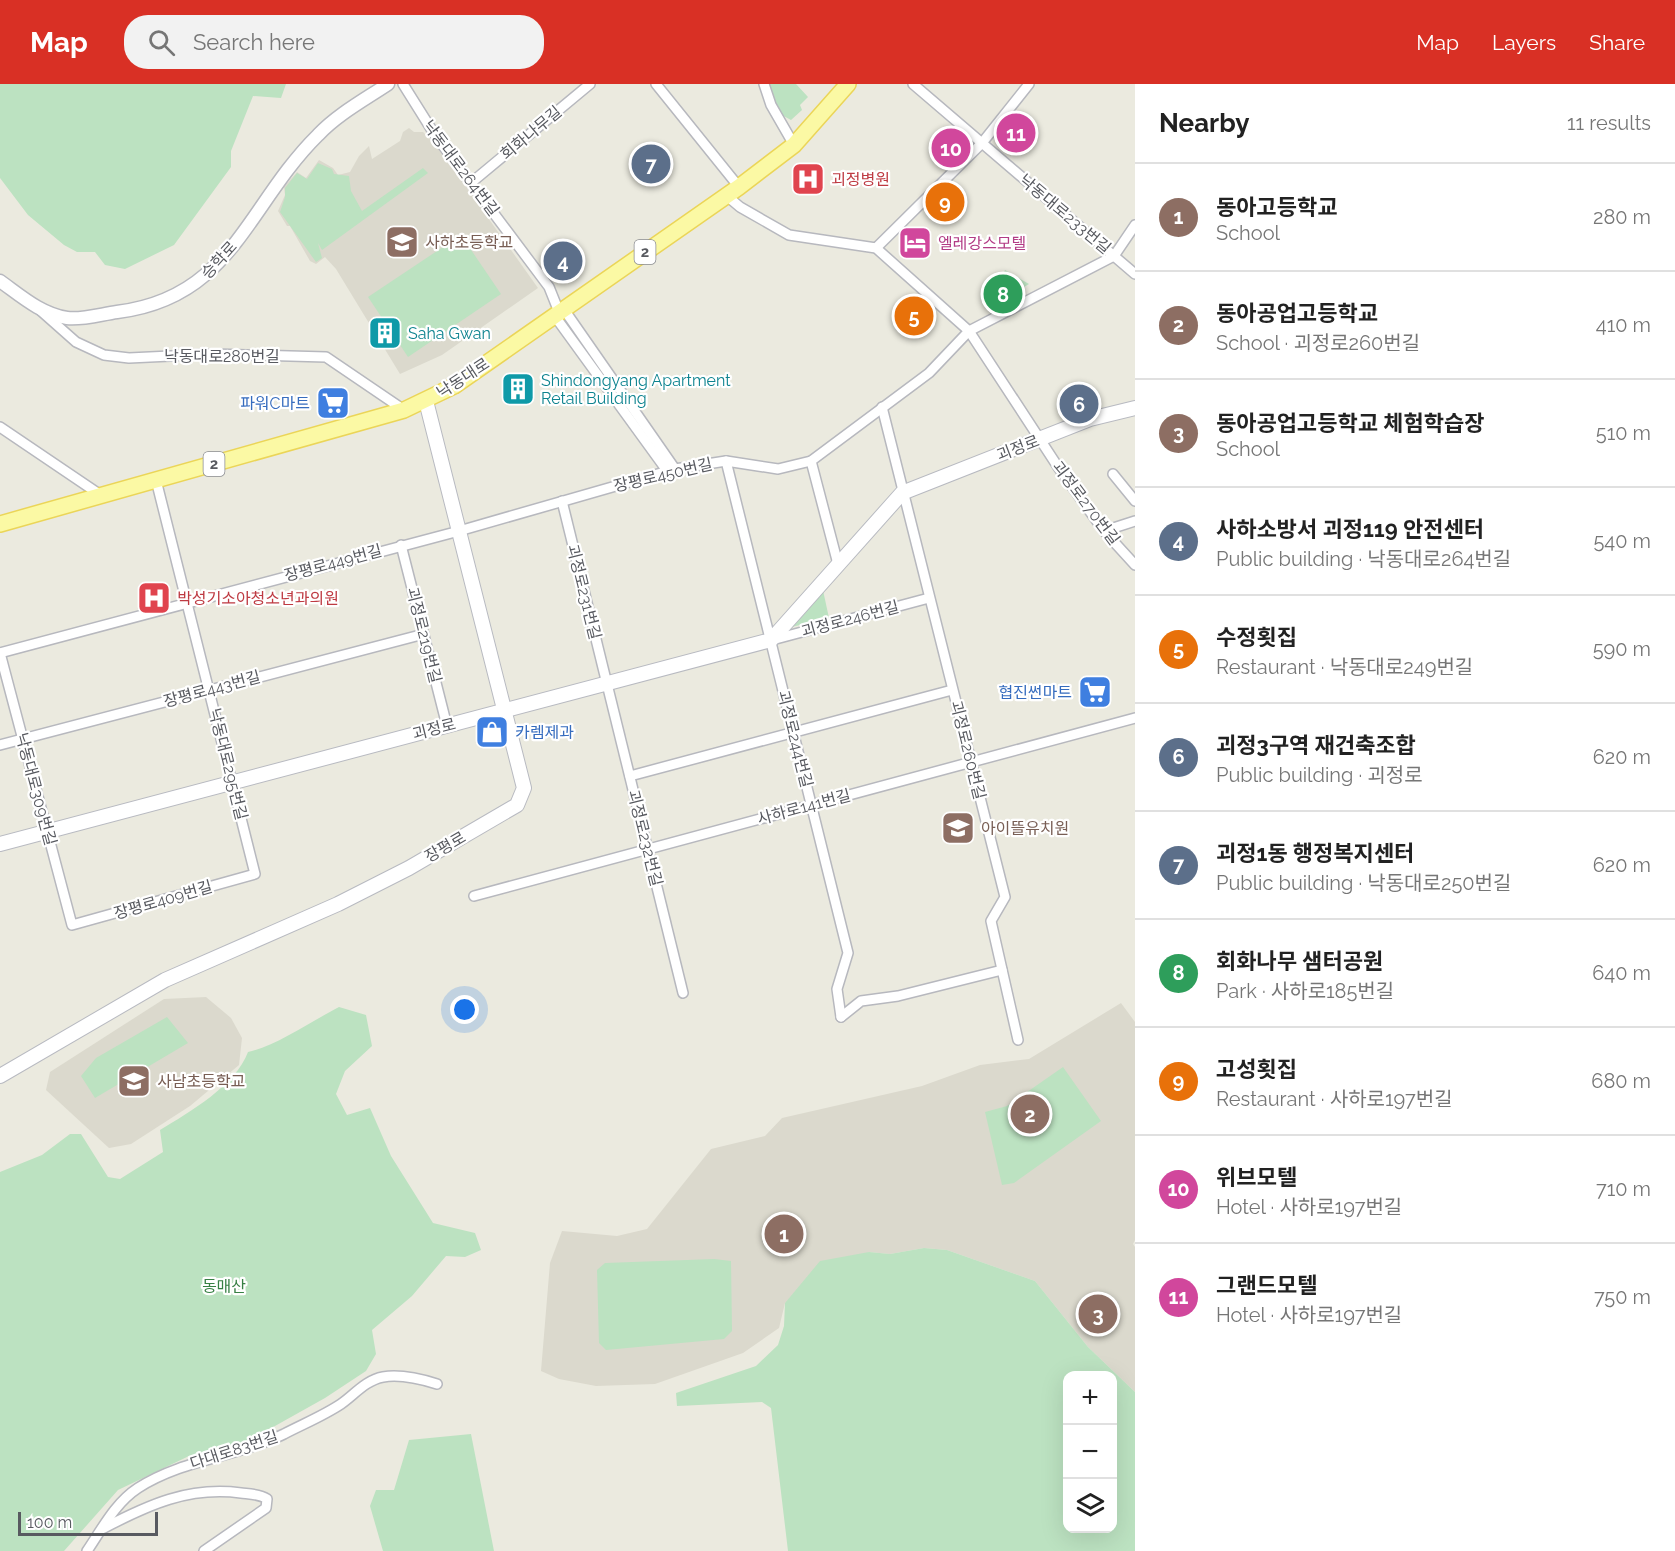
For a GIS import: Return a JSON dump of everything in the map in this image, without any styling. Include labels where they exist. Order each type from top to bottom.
[{"type":"main road","name":"낙동대로","points":[[0,524],[404,410],[426,401],[454,386],[733,192],[794,145],[848,84]]},
{"type":"main road","name":"장평로","points":[[0,1076],[165,980],[338,904],[409,868],[517,805],[524,788],[426,401]]},
{"type":"main road","name":"괴정로","points":[[0,844],[771,640],[902,493],[1090,419],[1135,408]]},
{"type":"street","name":"승학로","points":[[0,281],[39,310],[68,319],[140,309],[196,285],[220,264],[317,136],[339,116],[388,84]]},
{"type":"street","name":"낙동대로264번길","points":[[403,84],[435,135],[549,287],[559,312],[672,471]]},
{"type":"street","name":"회화나무길","points":[[472,182],[590,84]]},
{"type":"street","points":[[656,84],[733,192],[740,207],[789,235],[876,248],[982,143],[1029,84]]},
{"type":"street","points":[[764,84],[771,105],[794,145]]},
{"type":"street","name":"낙동대로233번길","points":[[914,84],[1135,274]]},
{"type":"street","points":[[1114,256],[1135,225]]},
{"type":"street","name":"괴정로270번길","points":[[876,248],[969,331],[1039,440],[1104,531],[1135,565]]},
{"type":"street","name":"장평로450번길","points":[[459,531],[672,471],[726,461],[778,470],[811,461],[929,373],[969,331],[1114,256]]},
{"type":"street","name":"낙동대로280번길","points":[[39,310],[76,342],[104,355],[129,358],[212,354],[326,357],[404,410]]},
{"type":"street","points":[[882,407],[902,493]]},
{"type":"street","points":[[0,427],[4,434],[102,496]]},
{"type":"street","name":"괴정로244번길","points":[[726,461],[848,953],[837,988],[841,1017],[861,1001],[898,996],[1002,970]]},
{"type":"street","points":[[811,461],[838,564]]},
{"type":"street","points":[[1113,474],[1135,501]]},
{"type":"street","name":"낙동대로295번길","points":[[156,480],[255,874]]},
{"type":"street","name":"괴정로260번길","points":[[902,493],[1005,897],[991,921],[1018,1040]]},
{"type":"street","name":"괴정로231번길","points":[[562,501],[607,684]]},
{"type":"street","points":[[1104,531],[1135,521]]},
{"type":"street","name":"장평로449번길","points":[[0,653],[459,531]]},
{"type":"street","name":"괴정로219번길","points":[[401,545],[447,726]]},
{"type":"street","name":"괴정로246번길","points":[[771,640],[929,598]]},
{"type":"street","name":"장평로443번길","points":[[0,745],[424,634]]},
{"type":"street","name":"낙동대로309번길","points":[[0,653],[72,926]]},
{"type":"street","name":"괴정로232번길","points":[[607,684],[683,993]]},
{"type":"street","points":[[630,776],[952,690]]},
{"type":"street","name":"사하로141번길","points":[[474,896],[1135,718]]},
{"type":"street","name":"장평로409번길","points":[[72,926],[255,874]]},
{"type":"street","name":"다대로83번길","points":[[87,1551],[115,1509],[137,1489],[156,1478],[176,1469],[281,1435],[341,1404],[359,1389],[382,1377],[417,1378],[437,1384]]},
{"type":"street","points":[[101,1529],[152,1503],[179,1495],[207,1491],[237,1492],[267,1499],[266,1508],[204,1551]]},
{"type":"shaded area","name":"사하초등학교","points":[[409,128],[414,132],[423,132],[437,146],[538,288],[442,355],[400,374],[336,269],[325,257],[316,264],[310,261],[290,226],[287,226],[278,211],[285,195],[284,187],[297,172],[306,178],[319,160],[333,168],[338,175],[350,172],[359,156],[369,146],[372,159],[400,141],[403,132]]},
{"type":"shaded area","name":"사남초등학교","points":[[206,997],[231,1018],[242,1038],[239,1065],[190,1106],[131,1144],[109,1148],[46,1090],[50,1072],[164,999]]},
{"type":"shaded area","points":[[1121,1003],[1135,1022],[1135,1240],[1133,1244],[1135,1247],[1135,1392],[1117,1375],[1117,1371],[1113,1371],[1088,1347],[1035,1281],[947,1250],[924,1248],[890,1254],[869,1252],[785,1303],[779,1328],[743,1353],[655,1384],[596,1386],[559,1379],[541,1371],[550,1263],[562,1231],[617,1236],[647,1229],[711,1149],[765,1136],[782,1118],[922,1086],[980,1065],[1029,1059]]},
{"type":"green space","points":[[0,84],[286,84],[281,98],[253,96],[231,151],[231,167],[174,245],[125,269],[105,265],[95,252],[77,252],[64,245],[28,215],[0,178]]},
{"type":"green space","points":[[768,84],[796,84],[808,97],[800,105],[802,110],[791,120],[778,113]]},
{"type":"green space","points":[[318,163],[332,169],[334,174],[349,176],[351,191],[362,211],[423,168],[428,173],[322,250],[318,243],[322,258],[316,262],[280,212],[285,197],[285,188],[297,173],[307,179]]},
{"type":"green space","points":[[461,235],[501,294],[408,357],[368,297]]},
{"type":"green space","points":[[1005,270],[1029,284],[992,306],[990,305]]},
{"type":"green space","points":[[821,581],[829,618],[775,631]]},
{"type":"green space","name":"동매산","points":[[339,1007],[366,1015],[372,1046],[345,1071],[336,1094],[347,1115],[370,1108],[391,1156],[433,1223],[475,1233],[481,1250],[465,1257],[446,1256],[412,1296],[372,1330],[376,1354],[366,1371],[325,1398],[250,1440],[189,1456],[118,1490],[64,1551],[0,1551],[0,1172],[42,1155],[70,1134],[81,1134],[108,1177],[120,1179],[163,1152],[160,1130],[211,1097],[233,1076],[248,1052],[282,1039]]},
{"type":"green space","points":[[167,1017],[188,1043],[95,1098],[81,1076],[96,1058]]},
{"type":"green space","points":[[1063,1067],[1101,1121],[1014,1183],[1002,1185],[985,1112],[1007,1106]]},
{"type":"green space","points":[[924,1248],[947,1250],[1035,1281],[1088,1347],[1113,1371],[1063,1371],[1063,1533],[1117,1533],[1117,1375],[1135,1392],[1135,1551],[788,1551],[771,1408],[762,1402],[677,1406],[676,1393],[756,1366],[778,1345],[784,1326],[785,1303],[820,1261],[869,1252],[890,1254]]},
{"type":"green space","points":[[714,1259],[731,1261],[732,1331],[724,1339],[606,1350],[599,1343],[597,1270],[605,1263]]},
{"type":"green space","points":[[471,1434],[494,1551],[383,1551],[370,1506],[376,1490],[394,1490],[409,1440]]},
{"type":"place","name":"그랜드모텔","points":[[1016,133]]},
{"type":"place","name":"위브모텔","points":[[951,148]]},
{"type":"place","name":"괴정1동 행정복지센터","points":[[651,164]]},
{"type":"place","name":"괴정병원","points":[[808,179]]},
{"type":"place","name":"고성횟집","points":[[945,202]]},
{"type":"place","name":"사하초등학교","points":[[402,242]]},
{"type":"place","name":"엘레강스모텔","points":[[915,243]]},
{"type":"place","name":"사하소방서 괴정119 안전센터","points":[[563,261]]},
{"type":"place","name":"회화나무 샘터공원","points":[[1003,294]]},
{"type":"place","name":"수정횟집","points":[[914,316]]},
{"type":"place","name":"Saha Gwan","points":[[385,333]]},
{"type":"place","name":"Shindongyang Apartment Retail Building","points":[[518,389]]},
{"type":"place","name":"파워C마트","points":[[333,403]]},
{"type":"place","name":"괴정3구역 재건축조합","points":[[1079,404]]},
{"type":"place","name":"박성기소아청소년과의원","points":[[154,598]]},
{"type":"place","name":"협진썬마트","points":[[1095,692]]},
{"type":"place","name":"카렘제과","points":[[492,732]]},
{"type":"place","name":"아이뜰유치원","points":[[958,828]]},
{"type":"place","name":"사남초등학교","points":[[134,1081]]},
{"type":"place","name":"동아공업고등학교","points":[[1030,1114]]},
{"type":"place","name":"동아고등학교","points":[[784,1234]]},
{"type":"place","name":"동아공업고등학교 체험학습장","points":[[1098,1314]]}]
